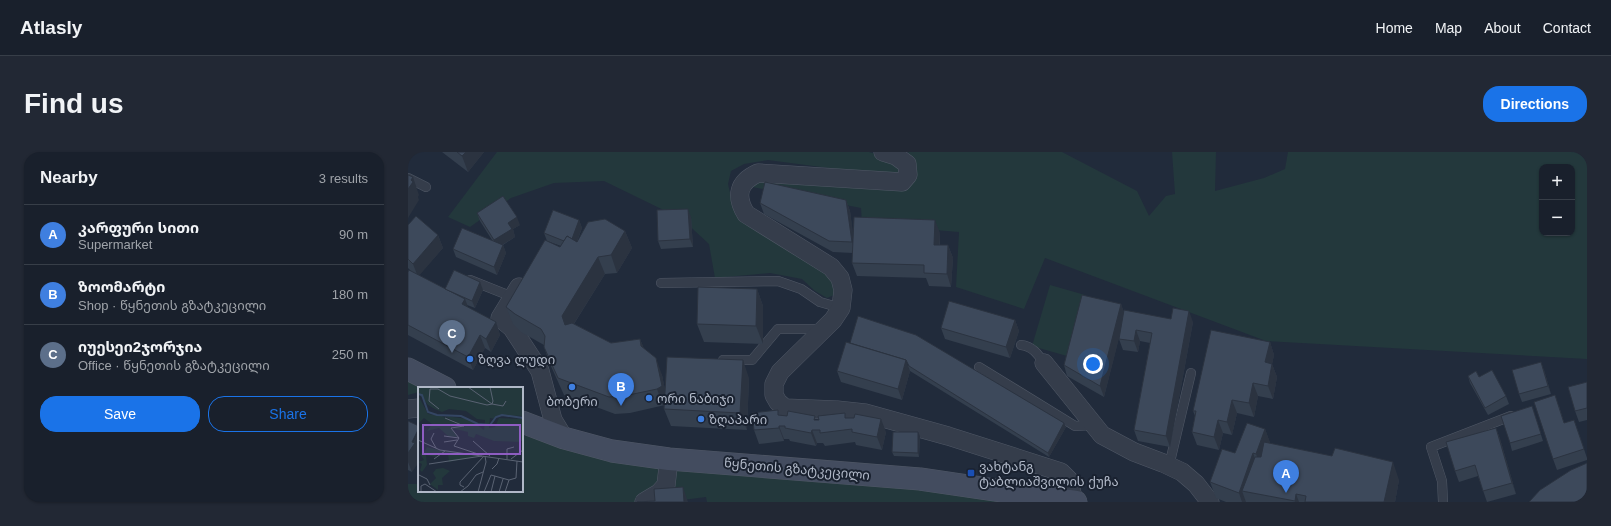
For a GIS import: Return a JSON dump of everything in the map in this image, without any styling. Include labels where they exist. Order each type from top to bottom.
[{"type":"main road","points":[[408,369],[443,387]]},
{"type":"main road","name":"წყნეთის გზატკეცილი","points":[[523,422],[564,438],[612,451],[669,459],[920,479],[1075,502]]},
{"type":"street","points":[[883,152],[896,156],[907,164],[908,175],[902,182],[758,173],[747,178],[742,185],[740,194],[741,204],[746,214],[831,267],[840,278],[843,290],[841,308],[833,320],[780,372],[774,384],[774,395],[778,402],[786,408],[865,413],[948,436],[1061,472],[1069,480],[1075,502]]},
{"type":"street","points":[[529,271],[500,318],[512,328],[540,371],[553,420],[564,438]]},
{"type":"street","points":[[1044,363],[1102,435],[1134,452],[1182,472],[1196,484],[1210,502]]},
{"type":"street","points":[[408,409],[418,408]]},
{"type":"street","points":[[644,502],[659,493],[666,485],[669,459]]},
{"type":"lane","points":[[408,178],[426,187]]},
{"type":"lane","points":[[460,276],[513,297]]},
{"type":"lane","points":[[661,283],[778,281],[801,288],[820,302],[841,308]]},
{"type":"lane","points":[[712,360],[752,360],[778,329],[823,329]]},
{"type":"lane","points":[[1021,345],[1027,346],[1037,353],[1044,363]]},
{"type":"lane","points":[[979,368],[1075,426],[1093,425]]},
{"type":"lane","points":[[1169,466],[1191,373]]},
{"type":"lane","points":[[1443,502],[1442,481],[1431,447],[1511,416]]},
{"type":"green space","points":[[497,152],[869,152],[900,161],[900,174],[889,176],[768,160],[744,164],[731,171],[728,184],[732,201],[830,273],[835,289],[834,295],[827,298],[815,291],[802,279],[770,273],[715,278],[709,244],[682,219],[604,181],[554,183],[511,198],[470,227],[448,217]]},
{"type":"green space","points":[[908,152],[1062,152],[1137,191],[1149,216],[1166,196],[1175,194],[1172,152],[1216,152],[1215,191],[1264,178],[1285,169],[1288,152],[1587,152],[1587,359],[1266,341],[1045,258],[1024,309],[956,287],[959,232],[862,224],[861,208],[752,187],[757,176],[911,179],[917,171],[916,166]]},
{"type":"green space","points":[[1050,285],[1085,295],[1067,356],[1032,346]]},
{"type":"green space","points":[[408,380],[426,387],[418,387],[418,392],[408,395]]},
{"type":"green space","points":[[523,435],[600,456],[941,490],[1029,502],[707,502],[706,497],[667,502],[408,502],[408,484],[418,484],[418,492],[523,492]]},
{"type":"building","points":[[457,152],[466,152],[462,156]]},
{"type":"building","points":[[408,175],[413,177],[411,180],[413,182],[408,189]]},
{"type":"building","points":[[765,182],[846,200],[852,242],[829,241],[760,203]]},
{"type":"building","points":[[503,196],[517,217],[508,223],[512,229],[494,240],[477,213]]},
{"type":"building","points":[[688,209],[690,239],[658,241],[657,210]]},
{"type":"building","points":[[553,210],[579,220],[572,239],[567,236],[564,241],[544,233]]},
{"type":"building","points":[[416,216],[438,235],[413,264],[408,259],[408,225]]},
{"type":"building","points":[[854,217],[935,220],[934,245],[948,245],[947,274],[924,273],[924,265],[852,263]]},
{"type":"building","points":[[605,219],[625,231],[611,255],[598,257],[562,316],[565,325],[572,323],[611,343],[640,339],[641,346],[656,358],[662,386],[657,389],[624,396],[609,397],[558,378],[544,347],[545,336],[541,329],[506,307],[545,240],[560,247],[567,236],[577,242],[588,222]]},
{"type":"building","points":[[462,228],[503,245],[494,267],[453,249]]},
{"type":"building","points":[[409,270],[465,299],[462,304],[496,322],[486,339],[480,335],[468,357],[408,325]]},
{"type":"building","points":[[454,270],[480,282],[472,301],[445,289]]},
{"type":"building","points":[[698,287],[757,289],[756,326],[697,324]]},
{"type":"building","points":[[1082,295],[1121,304],[1100,386],[1064,365]]},
{"type":"building","points":[[949,301],[1015,320],[1006,347],[941,328]]},
{"type":"building","points":[[1173,308],[1189,311],[1166,436],[1134,430],[1152,333],[1136,330],[1134,341],[1119,339],[1124,310],[1171,319]]},
{"type":"building","points":[[858,316],[916,335],[1064,423],[1048,453],[909,366],[906,360],[850,343]]},
{"type":"building","points":[[1211,330],[1270,342],[1265,362],[1272,364],[1268,386],[1253,383],[1249,403],[1232,400],[1227,422],[1218,420],[1214,437],[1192,432],[1196,411],[1193,411]]},
{"type":"building","points":[[846,342],[906,360],[898,389],[837,371]]},
{"type":"building","points":[[667,357],[743,360],[740,413],[664,409]]},
{"type":"building","points":[[1541,362],[1548,386],[1519,394],[1512,370]]},
{"type":"building","points":[[1492,370],[1506,396],[1485,408],[1468,376],[1476,371],[1479,377]]},
{"type":"building","points":[[1587,382],[1587,408],[1575,411],[1568,387]]},
{"type":"building","points":[[1555,395],[1564,423],[1574,420],[1584,449],[1553,459],[1534,402]]},
{"type":"building","points":[[1532,406],[1541,434],[1510,443],[1501,416]]},
{"type":"building","points":[[778,410],[778,415],[787,416],[788,411],[815,416],[814,420],[819,420],[818,416],[845,413],[845,418],[854,418],[855,414],[881,419],[877,437],[852,432],[852,429],[820,433],[820,430],[812,430],[811,433],[785,428],[785,426],[779,426],[779,428],[754,430],[752,413]]},
{"type":"building","points":[[408,421],[418,426],[418,430],[412,442],[415,443],[408,453]]},
{"type":"building","points":[[1247,423],[1265,429],[1256,454],[1253,453],[1239,493],[1210,482],[1222,449],[1235,453]]},
{"type":"building","points":[[1496,428],[1512,483],[1483,491],[1475,465],[1455,471],[1446,442]]},
{"type":"building","points":[[893,432],[918,432],[918,453],[892,452]]},
{"type":"building","points":[[1264,442],[1332,456],[1335,448],[1393,462],[1384,502],[1305,502],[1306,496],[1296,494],[1295,501],[1242,491],[1255,457],[1261,457]]},
{"type":"building","points":[[1587,463],[1587,502],[1529,502],[1540,490],[1571,470]]},
{"type":"building","points":[[683,487],[684,502],[637,502],[655,501],[654,489]]},
{"type":"place","name":"იუესეი2ჯორჯია","points":[[452,353]]},
{"type":"place","name":"ზღვა ლუდი","points":[[470,359]]},
{"type":"place","name":"ბობერი","points":[[572,387]]},
{"type":"place","name":"ორი ნაბიჯი","points":[[649,398]]},
{"type":"place","name":"ზოომარტი","points":[[621,406]]},
{"type":"place","name":"ზღაპარი","points":[[701,419]]},
{"type":"place","name":"ვახტანგ ტაბლიაშვილის ქუჩა","points":[[971,473]]},
{"type":"place","name":"კარფური სითი","points":[[1286,493]]}]
